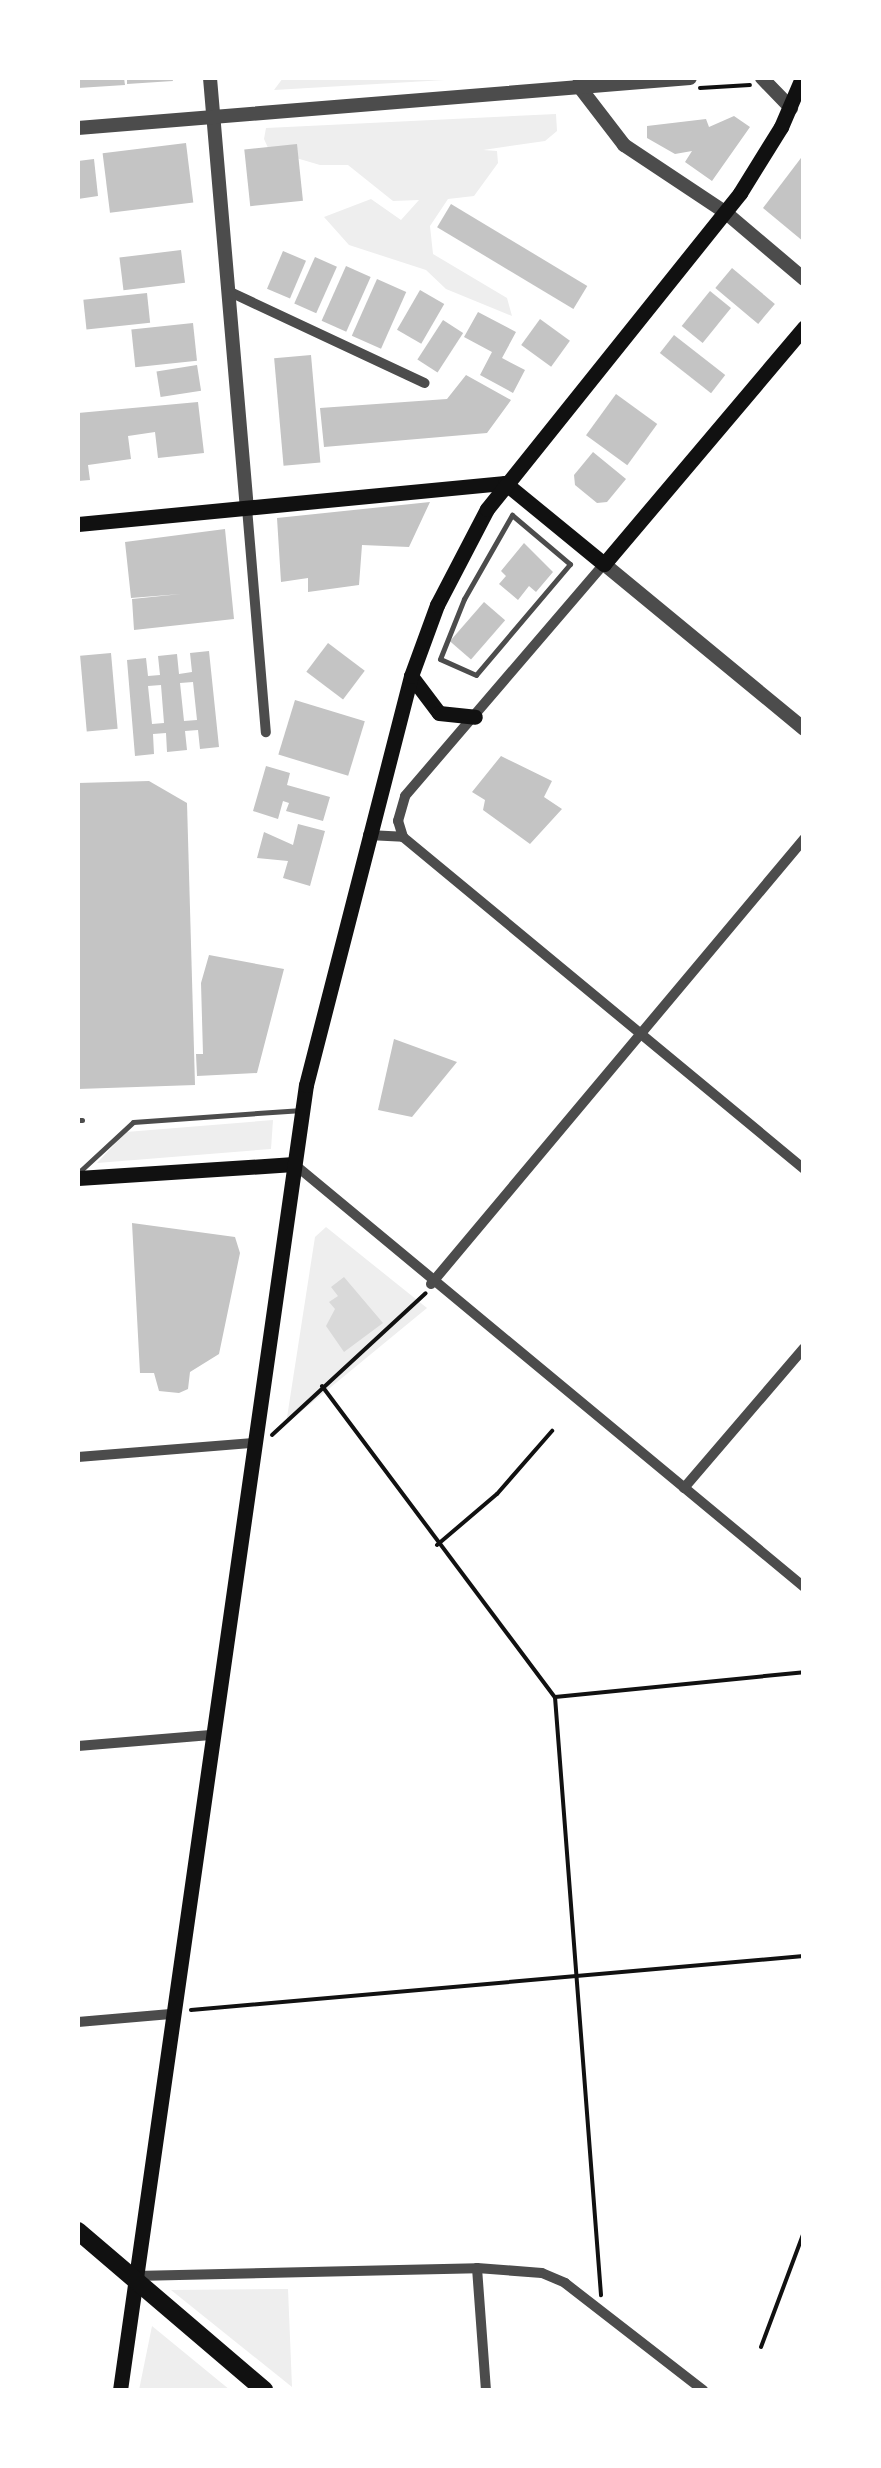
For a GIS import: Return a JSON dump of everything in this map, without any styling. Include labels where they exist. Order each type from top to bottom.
[{"type":"main road","points":[[120,2390],[302,1110],[411,676],[452,572],[505,483],[725,212],[791,108],[802,78]]},
{"type":"main road","points":[[78,524],[505,483],[604,564],[804,327]]},
{"type":"main road","points":[[411,676],[439,713],[475,718]]},
{"type":"main road","points":[[78,1176],[294,1164]]},
{"type":"main road","points":[[78,2232],[264,2390]]},
{"type":"street","points":[[210,78],[266,732]]},
{"type":"street","points":[[578,81],[624,146],[725,212],[804,279]]},
{"type":"street","points":[[78,128],[578,81],[690,83]]},
{"type":"street","points":[[762,84],[791,108]]},
{"type":"street","points":[[228,292],[424,383]]},
{"type":"street","points":[[804,729],[604,564],[405,796],[398,821],[403,837],[804,1169]]},
{"type":"street","points":[[368,835],[403,837]]},
{"type":"street","points":[[431,1284],[804,838]]},
{"type":"street","points":[[294,1164],[431,1284],[804,1587]]},
{"type":"street","points":[[684,1488],[799,1363],[804,1348]]},
{"type":"street","points":[[78,1457],[253,1443]]},
{"type":"street","points":[[78,1746],[212,1735]]},
{"type":"street","points":[[78,2022],[171,2014]]},
{"type":"street","points":[[476,2268],[486,2390]]},
{"type":"street","points":[[134,2276],[476,2268],[554,2277],[703,2390]]},
{"type":"lane","points":[[512,515],[570,564],[476,675],[440,659],[512,515]]},
{"type":"lane","points":[[78,1176],[133,1122],[302,1110]]},
{"type":"path","points":[[690,83],[762,84]]},
{"type":"path","points":[[253,1443],[272,1436],[322,1386],[419,1305],[431,1284]]},
{"type":"path","points":[[322,1386],[437,1545],[555,1697],[602,2312]]},
{"type":"path","points":[[437,1545],[497,1494],[552,1431]]},
{"type":"path","points":[[555,1697],[804,1672]]},
{"type":"path","points":[[171,2014],[804,1956]]},
{"type":"path","points":[[761,2347],[804,2232]]},
{"type":"shaded area","points":[[283,78],[479,78],[274,90]]},
{"type":"shaded area","points":[[556,114],[557,131],[545,141],[483,150],[497,151],[498,163],[474,196],[448,199],[430,226],[433,254],[507,298],[512,316],[446,289],[426,270],[349,245],[324,217],[371,199],[401,220],[419,200],[393,201],[348,165],[320,165],[269,150],[264,139],[266,128]]},
{"type":"shaded area","points":[[273,1120],[271,1149],[97,1163],[126,1132]]},
{"type":"shaded area","points":[[326,1227],[427,1308],[286,1424],[315,1237]]},
{"type":"shaded area","points":[[344,1277],[383,1323],[344,1352],[326,1326],[335,1309],[329,1302],[338,1296],[331,1287]]},
{"type":"shaded area","points":[[288,2289],[292,2387],[171,2290]]},
{"type":"shaded area","points":[[152,2326],[230,2390],[139,2390]]},
{"type":"building","points":[[78,78],[124,78],[125,85],[78,88]]},
{"type":"building","points":[[127,78],[172,78],[173,81],[127,84]]},
{"type":"building","points":[[734,116],[750,127],[712,181],[685,162],[692,151],[675,154],[647,138],[647,126],[706,119],[709,127]]},
{"type":"building","points":[[186,143],[193,203],[110,213],[103,153]]},
{"type":"building","points":[[297,144],[303,201],[250,206],[244,150]]},
{"type":"building","points":[[804,154],[804,242],[763,208]]},
{"type":"building","points":[[94,159],[98,196],[78,199],[78,161]]},
{"type":"building","points":[[451,204],[587,286],[573,309],[437,227]]},
{"type":"building","points":[[181,250],[185,283],[123,290],[119,258]]},
{"type":"building","points":[[283,251],[306,261],[290,299],[267,289]]},
{"type":"building","points":[[315,257],[337,267],[316,313],[294,304]]},
{"type":"building","points":[[346,266],[371,277],[346,332],[322,321]]},
{"type":"building","points":[[732,268],[775,304],[758,324],[715,288]]},
{"type":"building","points":[[377,279],[406,292],[381,349],[352,336]]},
{"type":"building","points":[[420,290],[444,304],[421,344],[397,330]]},
{"type":"building","points":[[710,291],[731,308],[703,343],[682,326]]},
{"type":"building","points":[[147,293],[150,323],[86,330],[83,300]]},
{"type":"building","points":[[478,312],[516,332],[502,358],[525,370],[513,393],[480,375],[492,352],[464,337]]},
{"type":"building","points":[[540,319],[570,341],[551,367],[521,345]]},
{"type":"building","points":[[443,320],[463,333],[438,372],[417,359]]},
{"type":"building","points":[[193,323],[197,361],[135,367],[131,329]]},
{"type":"building","points":[[674,335],[725,375],[711,393],[660,353]]},
{"type":"building","points":[[311,355],[320,463],[284,466],[274,358]]},
{"type":"building","points":[[197,365],[201,391],[161,397],[157,371]]},
{"type":"building","points":[[466,375],[511,400],[487,433],[324,447],[320,408],[447,399]]},
{"type":"building","points":[[616,394],[657,424],[627,465],[586,435]]},
{"type":"building","points":[[198,402],[204,453],[158,458],[155,432],[128,436],[131,459],[88,465],[90,480],[78,481],[78,413]]},
{"type":"building","points":[[593,452],[626,479],[607,502],[597,503],[575,485],[574,475]]},
{"type":"building","points":[[430,502],[409,547],[362,545],[359,585],[308,592],[308,578],[281,582],[277,518]]},
{"type":"building","points":[[225,529],[234,619],[134,630],[132,599],[181,594],[131,598],[125,542]]},
{"type":"building","points":[[524,543],[553,572],[536,592],[529,586],[518,600],[499,584],[506,576],[501,571]]},
{"type":"building","points":[[484,602],[505,620],[471,660],[450,641]]},
{"type":"building","points":[[328,643],[365,671],[343,699],[306,672]]},
{"type":"building","points":[[209,651],[219,747],[200,749],[198,730],[185,731],[187,750],[167,752],[166,733],[153,734],[154,754],[135,756],[127,660],[146,658],[148,676],[160,675],[158,656],[177,654],[179,674],[192,672],[190,653]],"holes":[[[193,682],[197,720],[184,721],[180,683]],[[161,685],[164,723],[152,724],[148,686]]]},
{"type":"building","points":[[111,653],[118,729],[87,731],[80,656]]},
{"type":"building","points":[[295,700],[365,721],[348,776],[278,755]]},
{"type":"building","points":[[501,756],[552,781],[544,797],[562,809],[530,844],[483,810],[485,800],[472,792]]},
{"type":"building","points":[[266,766],[290,773],[287,785],[330,797],[323,821],[286,811],[289,803],[283,801],[278,819],[253,811]]},
{"type":"building","points":[[149,781],[187,803],[195,1085],[78,1089],[78,783]]},
{"type":"building","points":[[298,824],[325,831],[310,886],[283,878],[288,861],[257,858],[264,832],[293,845]]},
{"type":"building","points":[[209,955],[284,969],[257,1073],[197,1076],[196,1054],[203,1054],[201,983]]},
{"type":"building","points":[[394,1039],[457,1062],[412,1117],[378,1110]]},
{"type":"building","points":[[132,1223],[235,1237],[240,1253],[219,1354],[190,1372],[188,1389],[179,1393],[159,1391],[154,1373],[140,1373]]}]
